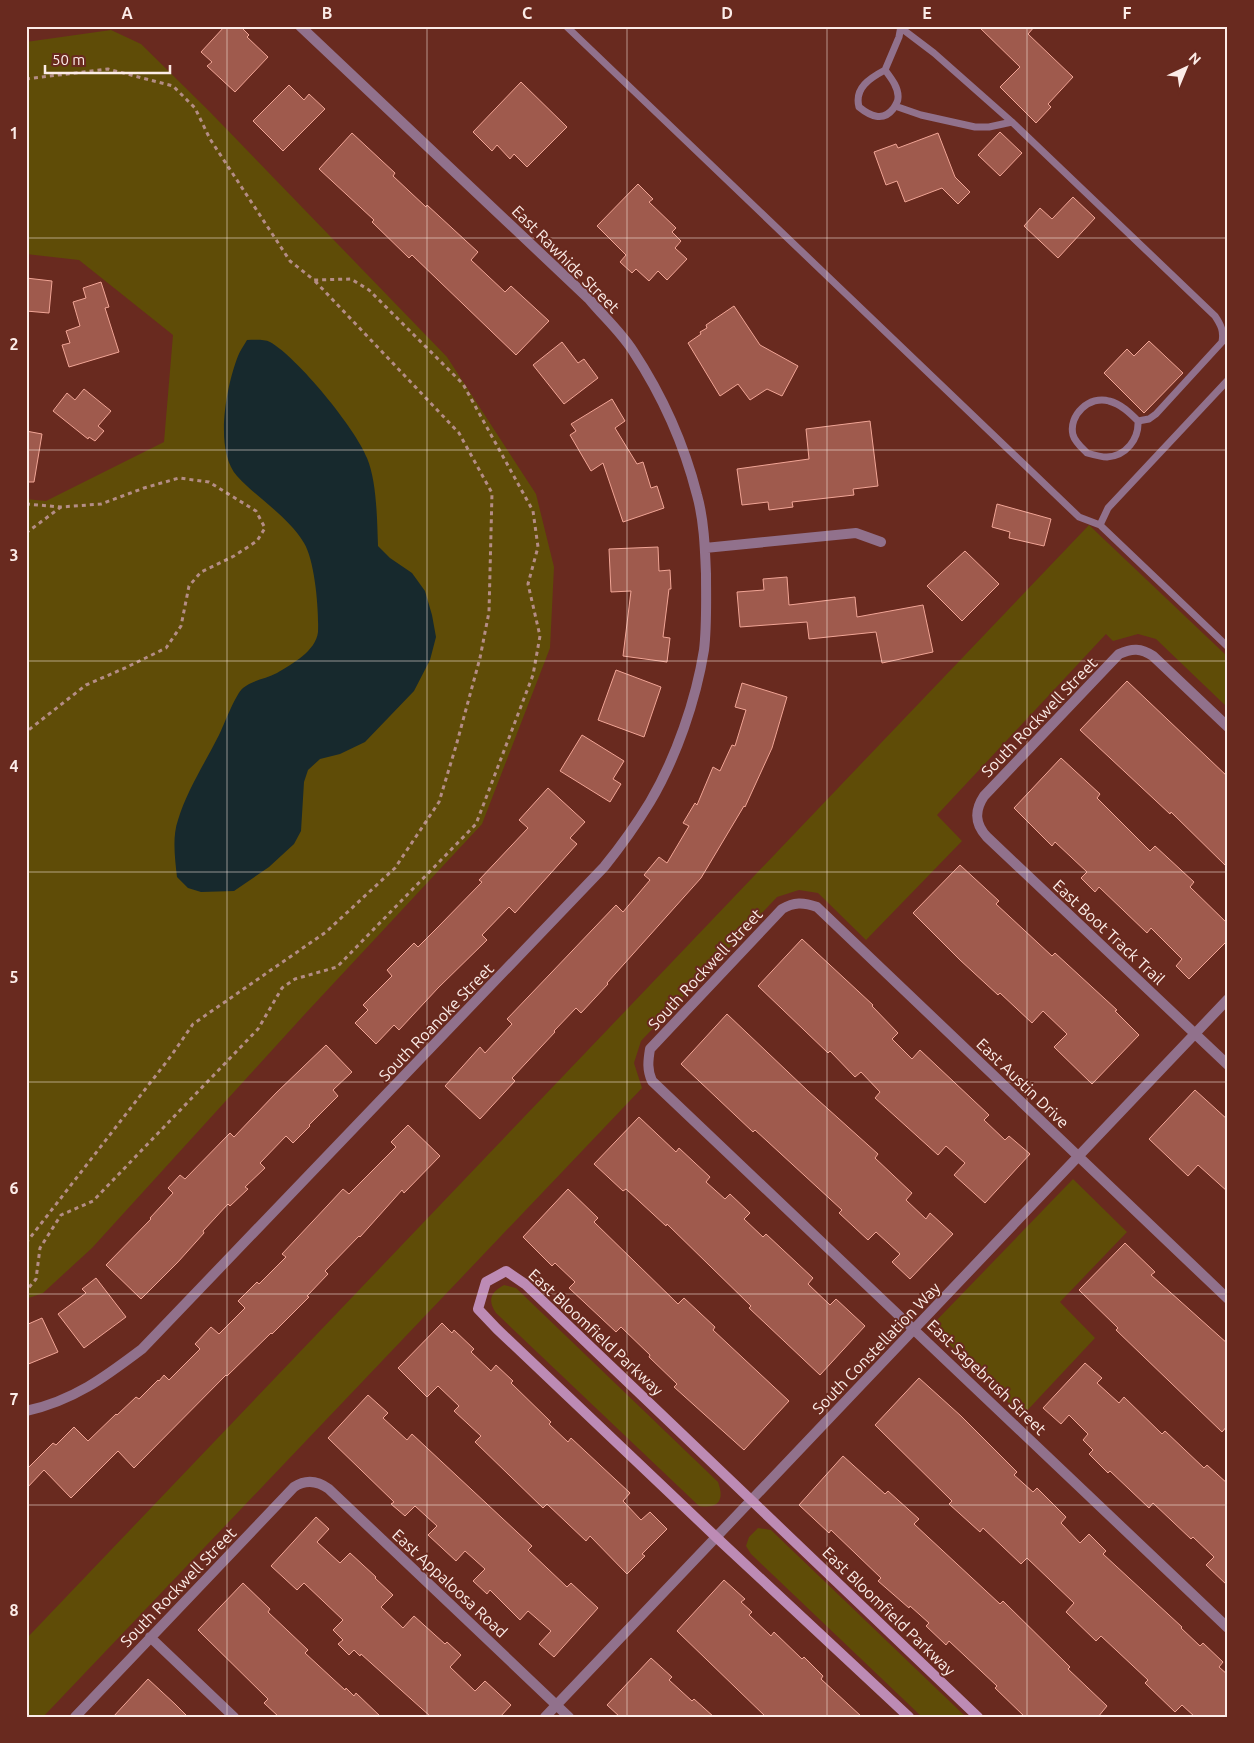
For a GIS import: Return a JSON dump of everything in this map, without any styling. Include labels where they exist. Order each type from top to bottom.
[{"type":"street","name":"East Rawhide Street","points":[[300,26],[589,299],[632,349],[657,391],[680,440],[698,497],[705,548]]},
{"type":"street","points":[[705,548],[856,533],[881,542]]},
{"type":"street","name":"South Roanoke Street","points":[[26,1410],[43,1407],[76,1394],[114,1370],[142,1349],[604,867],[626,840],[650,802],[667,770],[698,679],[704,648],[706,617],[705,548]]},
{"type":"street","name":"South Rockwell Street","points":[[977,818],[979,804],[997,782],[1119,654],[1127,650],[1146,651],[1154,656],[1228,727]]},
{"type":"street","name":"East Boot Track Trail","points":[[977,818],[981,830],[987,837],[1228,1065]]},
{"type":"street","name":"South Rockwell Street","points":[[648,1062],[650,1049],[782,909],[792,903]]},
{"type":"street","name":"East Austin Drive","points":[[792,903],[806,903],[817,907],[1228,1299]]},
{"type":"street","name":"South Constellation Way","points":[[545,1717],[1228,999]]},
{"type":"street","name":"East Sagebrush Street","points":[[648,1062],[652,1081],[1228,1628]]},
{"type":"street","name":"East Bloomfield Parkway","points":[[909,1717],[504,1336],[478,1309],[486,1282],[506,1271],[525,1284],[978,1717]]},
{"type":"street","name":"South Rockwell Street","points":[[75,1717],[294,1487],[305,1482]]},
{"type":"street","name":"East Appaloosa Road","points":[[305,1482],[322,1484],[329,1489],[569,1717]]},
{"type":"street","points":[[150,1637],[234,1717]]},
{"type":"lane","points":[[566,26],[1072,510],[1080,517],[1100,525],[1228,647]]},
{"type":"lane","points":[[885,70],[897,91],[898,99],[890,114],[882,117],[873,116],[859,107],[858,93],[873,76],[885,70],[899,37],[901,27],[934,53],[1012,122],[1215,316],[1221,325],[1222,342],[1156,414],[1148,419],[1138,421]]},
{"type":"lane","points":[[895,106],[921,115],[976,127],[989,127],[1012,122]]},
{"type":"lane","points":[[1100,525],[1108,508],[1228,380]]},
{"type":"lane","points":[[1097,400],[1110,401],[1126,409],[1138,421],[1138,430],[1128,448],[1108,457],[1087,453],[1073,437],[1072,427],[1077,412],[1088,403],[1097,400]]},
{"type":"path","points":[[26,79],[108,70],[173,86],[195,108],[210,139],[290,261],[314,280],[459,433],[492,492],[489,612],[480,658],[439,802],[396,868],[326,932],[193,1024],[171,1056],[26,1243]]},
{"type":"path","points":[[26,1291],[36,1279],[40,1248],[61,1215],[93,1201],[258,1029],[282,988],[295,978],[337,967],[476,824],[533,675],[540,636],[528,584],[538,547],[532,511],[462,384],[369,290],[351,279],[314,280]]},
{"type":"path","points":[[26,504],[61,507],[101,504],[144,488],[179,478],[209,482],[256,510],[265,528],[257,541],[234,556],[201,572],[189,586],[181,626],[166,648],[86,685],[26,732]]},
{"type":"path","points":[[26,533],[61,507]]},
{"type":"shaded area","points":[[111,30],[141,44],[209,111],[447,357],[536,494],[554,567],[550,648],[482,824],[305,1014],[92,1248],[43,1293],[26,1299],[26,499],[46,501],[164,442],[173,335],[79,260],[26,254],[26,42]]},
{"type":"shaded area","points":[[247,340],[268,341],[295,362],[339,413],[361,445],[373,478],[378,546],[390,558],[412,573],[425,591],[436,637],[430,660],[414,691],[365,742],[340,754],[320,759],[308,770],[304,782],[301,831],[294,844],[269,867],[234,891],[201,892],[188,888],[177,877],[174,848],[175,834],[186,798],[219,735],[233,703],[243,688],[255,681],[277,673],[302,656],[313,645],[318,632],[314,573],[304,543],[290,524],[237,476],[230,465],[226,451],[224,418],[226,401],[239,354]]},
{"type":"shaded area","points":[[1089,525],[1228,657],[1228,708],[1156,639],[1138,634],[1113,641],[1106,634],[937,815],[962,841],[866,940],[818,893],[799,890],[777,897],[641,1041],[634,1063],[642,1088],[43,1717],[26,1717],[26,1639]]},
{"type":"shaded area","points":[[1073,1179],[1127,1232],[1060,1302],[1095,1338],[1022,1416],[945,1340],[936,1321]]},
{"type":"shaded area","points":[[504,1285],[516,1288],[718,1482],[721,1494],[720,1499],[715,1505],[699,1506],[496,1313],[491,1300],[496,1290]]},
{"type":"shaded area","points":[[758,1528],[771,1530],[966,1717],[922,1717],[751,1554],[746,1546],[749,1537]]},
{"type":"building","points":[[225,26],[240,26],[249,35],[247,37],[268,57],[235,92],[207,66],[212,62],[201,52]]},
{"type":"building","points":[[978,26],[1035,26],[1028,34],[1073,77],[1048,104],[1051,107],[1036,123],[1000,87],[1020,67]]},
{"type":"building","points":[[521,82],[567,127],[527,167],[514,154],[510,159],[497,145],[492,151],[473,132]]},
{"type":"building","points":[[289,85],[304,100],[309,94],[325,109],[283,151],[253,121]]},
{"type":"building","points":[[1000,132],[1022,153],[1000,176],[978,155]]},
{"type":"building","points":[[352,133],[395,173],[393,176],[478,252],[471,260],[505,292],[511,286],[549,321],[516,355],[412,255],[409,258],[372,222],[374,220],[319,169]]},
{"type":"building","points":[[938,133],[955,177],[970,192],[958,204],[942,188],[905,202],[897,181],[886,185],[874,152],[896,144],[898,148]]},
{"type":"building","points":[[638,184],[653,199],[649,202],[676,228],[672,232],[681,241],[675,248],[687,259],[667,280],[658,271],[649,281],[636,269],[632,273],[620,262],[626,255],[597,226]]},
{"type":"building","points":[[1073,197],[1095,218],[1058,258],[1024,226],[1040,208],[1052,219]]},
{"type":"building","points":[[26,278],[52,281],[49,313],[26,311]]},
{"type":"building","points":[[101,282],[109,307],[105,308],[119,352],[69,367],[62,345],[70,343],[66,331],[80,326],[73,302],[86,298],[83,288]]},
{"type":"building","points":[[734,306],[760,345],[798,366],[782,396],[767,389],[750,400],[738,384],[720,396],[688,343],[707,328],[706,325]]},
{"type":"building","points":[[1149,341],[1183,373],[1144,413],[1104,373],[1127,349],[1134,356]]},
{"type":"building","points":[[562,342],[578,363],[584,359],[598,378],[564,404],[533,365]]},
{"type":"building","points":[[84,389],[111,411],[98,426],[104,431],[95,441],[89,437],[88,439],[53,411],[67,393],[75,400]]},
{"type":"building","points":[[612,399],[625,421],[615,428],[637,464],[643,462],[651,488],[657,486],[664,508],[623,522],[603,463],[591,471],[570,435],[576,431],[571,424]]},
{"type":"building","points":[[870,421],[878,486],[853,489],[854,495],[792,502],[793,507],[769,510],[768,502],[742,505],[737,469],[809,459],[806,429]]},
{"type":"building","points":[[26,431],[42,434],[34,482],[26,482]]},
{"type":"building","points":[[997,504],[1051,519],[1044,546],[1009,538],[1010,532],[992,527]]},
{"type":"building","points":[[658,547],[659,571],[670,570],[671,589],[669,589],[663,637],[670,638],[667,662],[623,656],[631,591],[611,592],[609,549]]},
{"type":"building","points":[[965,551],[999,584],[962,621],[927,586]]},
{"type":"building","points":[[787,577],[789,605],[855,597],[857,617],[923,605],[933,652],[882,663],[876,632],[809,639],[807,622],[740,627],[737,592],[764,590],[763,579]]},
{"type":"building","points":[[616,670],[661,687],[644,737],[598,720]]},
{"type":"building","points":[[1127,681],[1228,777],[1228,868],[1171,812],[1170,814],[1080,730]]},
{"type":"building","points":[[742,683],[787,697],[772,748],[745,807],[701,878],[581,1013],[576,1008],[554,1031],[512,1078],[515,1081],[480,1119],[445,1086],[480,1047],[485,1053],[512,1024],[507,1019],[616,905],[623,912],[650,880],[644,875],[659,857],[667,863],[689,826],[683,823],[695,803],[697,805],[713,767],[720,771],[732,745],[735,746],[746,710],[735,707]]},
{"type":"building","points":[[582,735],[624,761],[613,779],[621,784],[610,802],[560,771]]},
{"type":"building","points":[[1061,758],[1100,794],[1097,798],[1150,851],[1155,846],[1194,882],[1190,887],[1228,924],[1228,940],[1189,979],[1176,966],[1182,959],[1151,928],[1147,933],[1099,887],[1095,892],[1081,878],[1087,872],[1055,842],[1052,846],[1014,808]]},
{"type":"building","points":[[548,788],[585,822],[570,838],[577,844],[515,913],[509,907],[482,935],[487,940],[399,1030],[394,1025],[376,1044],[355,1023],[368,1010],[363,1005],[392,976],[387,970],[414,943],[418,947],[482,882],[479,880],[528,828],[519,820]]},
{"type":"building","points":[[960,865],[999,901],[996,904],[1052,956],[1055,953],[1117,1010],[1115,1011],[1139,1035],[1092,1084],[1054,1047],[1067,1034],[1043,1011],[1032,1023],[1000,993],[998,995],[960,960],[913,913]]},
{"type":"building","points":[[802,939],[873,1005],[898,1033],[892,1039],[912,1059],[920,1050],[989,1115],[984,1120],[1005,1140],[1009,1136],[1030,1154],[985,1203],[954,1175],[965,1163],[946,1146],[938,1155],[875,1098],[880,1092],[861,1072],[855,1077],[830,1051],[828,1053],[758,986]]},
{"type":"building","points":[[727,1014],[878,1154],[875,1158],[912,1193],[906,1200],[926,1219],[930,1213],[953,1234],[910,1279],[892,1262],[900,1254],[876,1232],[868,1240],[839,1213],[842,1210],[755,1130],[753,1132],[681,1064]]},
{"type":"building","points":[[326,1045],[352,1072],[333,1090],[338,1096],[293,1143],[286,1136],[260,1163],[265,1168],[245,1187],[248,1189],[230,1206],[228,1204],[178,1262],[141,1299],[106,1265],[151,1219],[173,1193],[168,1188],[180,1175],[185,1179],[230,1133],[234,1137]]},
{"type":"building","points":[[1195,1090],[1228,1120],[1228,1192],[1198,1165],[1188,1176],[1149,1139]]},
{"type":"building","points":[[639,1117],[676,1152],[679,1148],[710,1177],[706,1182],[725,1199],[730,1194],[750,1213],[744,1219],[763,1237],[766,1234],[813,1278],[808,1284],[830,1305],[836,1299],[865,1326],[820,1375],[749,1308],[751,1306],[667,1224],[666,1226],[626,1189],[623,1191],[594,1164]]},
{"type":"building","points":[[408,1125],[440,1156],[404,1193],[402,1190],[360,1237],[325,1271],[328,1274],[307,1296],[309,1297],[272,1334],[226,1375],[134,1468],[118,1451],[71,1498],[44,1470],[26,1489],[26,1470],[53,1443],[56,1445],[74,1427],[88,1441],[116,1414],[136,1397],[139,1399],[164,1375],[169,1380],[200,1349],[195,1344],[211,1327],[219,1334],[245,1308],[238,1301],[257,1282],[259,1284],[286,1257],[282,1254],[343,1189],[349,1194],[396,1147],[391,1142]]},
{"type":"building","points":[[568,1189],[598,1218],[594,1222],[678,1304],[684,1298],[715,1327],[713,1330],[789,1401],[744,1450],[674,1387],[677,1384],[621,1327],[616,1332],[569,1288],[575,1282],[555,1263],[552,1266],[523,1237]]},
{"type":"building","points":[[1125,1243],[1155,1272],[1151,1275],[1228,1344],[1228,1425],[1222,1432],[1116,1330],[1118,1328],[1079,1290]]},
{"type":"building","points":[[96,1278],[126,1317],[84,1348],[58,1314],[86,1293],[82,1289]]},
{"type":"building","points":[[42,1318],[58,1352],[26,1365],[26,1325]]},
{"type":"building","points":[[442,1323],[452,1333],[454,1330],[474,1349],[471,1352],[491,1371],[496,1365],[513,1381],[511,1383],[551,1422],[549,1424],[568,1442],[571,1438],[630,1493],[623,1501],[641,1520],[650,1512],[667,1529],[642,1554],[645,1556],[627,1574],[590,1536],[586,1541],[547,1504],[543,1508],[475,1442],[481,1436],[454,1411],[459,1406],[438,1386],[427,1397],[398,1368]]},
{"type":"building","points":[[1085,1363],[1102,1378],[1097,1383],[1119,1403],[1124,1397],[1162,1434],[1165,1431],[1204,1468],[1207,1465],[1228,1484],[1228,1586],[1206,1565],[1214,1557],[1193,1537],[1191,1539],[1153,1503],[1149,1508],[1089,1454],[1093,1450],[1083,1440],[1088,1434],[1069,1415],[1061,1424],[1043,1408]]},
{"type":"building","points":[[919,1378],[961,1416],[1017,1472],[1014,1475],[1033,1492],[1037,1488],[1066,1517],[1061,1523],[1080,1543],[1089,1534],[1106,1551],[1103,1554],[1200,1646],[1203,1643],[1223,1662],[1219,1667],[1228,1675],[1228,1717],[1195,1717],[1182,1705],[1175,1712],[1145,1683],[1148,1680],[1101,1636],[1096,1641],[1066,1612],[1074,1603],[1027,1558],[1021,1564],[983,1528],[980,1532],[949,1504],[952,1501],[875,1425]]},
{"type":"building","points":[[368,1395],[388,1413],[383,1418],[407,1440],[412,1434],[532,1546],[528,1550],[567,1587],[571,1583],[598,1608],[554,1657],[539,1644],[551,1631],[528,1611],[520,1620],[490,1590],[487,1594],[473,1581],[485,1569],[465,1551],[456,1561],[428,1535],[437,1526],[415,1506],[405,1516],[391,1504],[394,1502],[328,1438]]},
{"type":"building","points":[[843,1456],[885,1494],[888,1491],[919,1519],[914,1524],[1000,1604],[1003,1601],[1070,1667],[1068,1669],[1107,1706],[1098,1717],[1025,1717],[995,1688],[997,1686],[949,1641],[946,1645],[926,1626],[929,1623],[878,1581],[881,1578],[831,1530],[829,1533],[799,1505]]},
{"type":"building","points":[[316,1517],[329,1529],[317,1542],[340,1563],[350,1553],[393,1595],[381,1607],[403,1628],[414,1616],[445,1644],[447,1642],[461,1655],[450,1667],[475,1691],[485,1681],[511,1705],[500,1717],[431,1717],[361,1654],[360,1656],[354,1650],[349,1655],[338,1644],[343,1640],[333,1630],[343,1620],[304,1583],[297,1590],[271,1566]]},
{"type":"building","points":[[724,1580],[745,1599],[741,1602],[752,1612],[749,1615],[771,1636],[774,1632],[802,1659],[804,1657],[823,1676],[821,1679],[862,1717],[766,1717],[677,1631]]},
{"type":"building","points":[[243,1583],[270,1609],[268,1612],[308,1650],[305,1653],[345,1690],[346,1688],[354,1696],[356,1693],[381,1717],[279,1717],[264,1703],[268,1699],[198,1630]]},
{"type":"building","points":[[651,1658],[672,1677],[669,1680],[692,1701],[694,1699],[714,1717],[620,1717],[607,1705]]},
{"type":"building","points":[[148,1679],[175,1704],[188,1717],[113,1717]]}]
